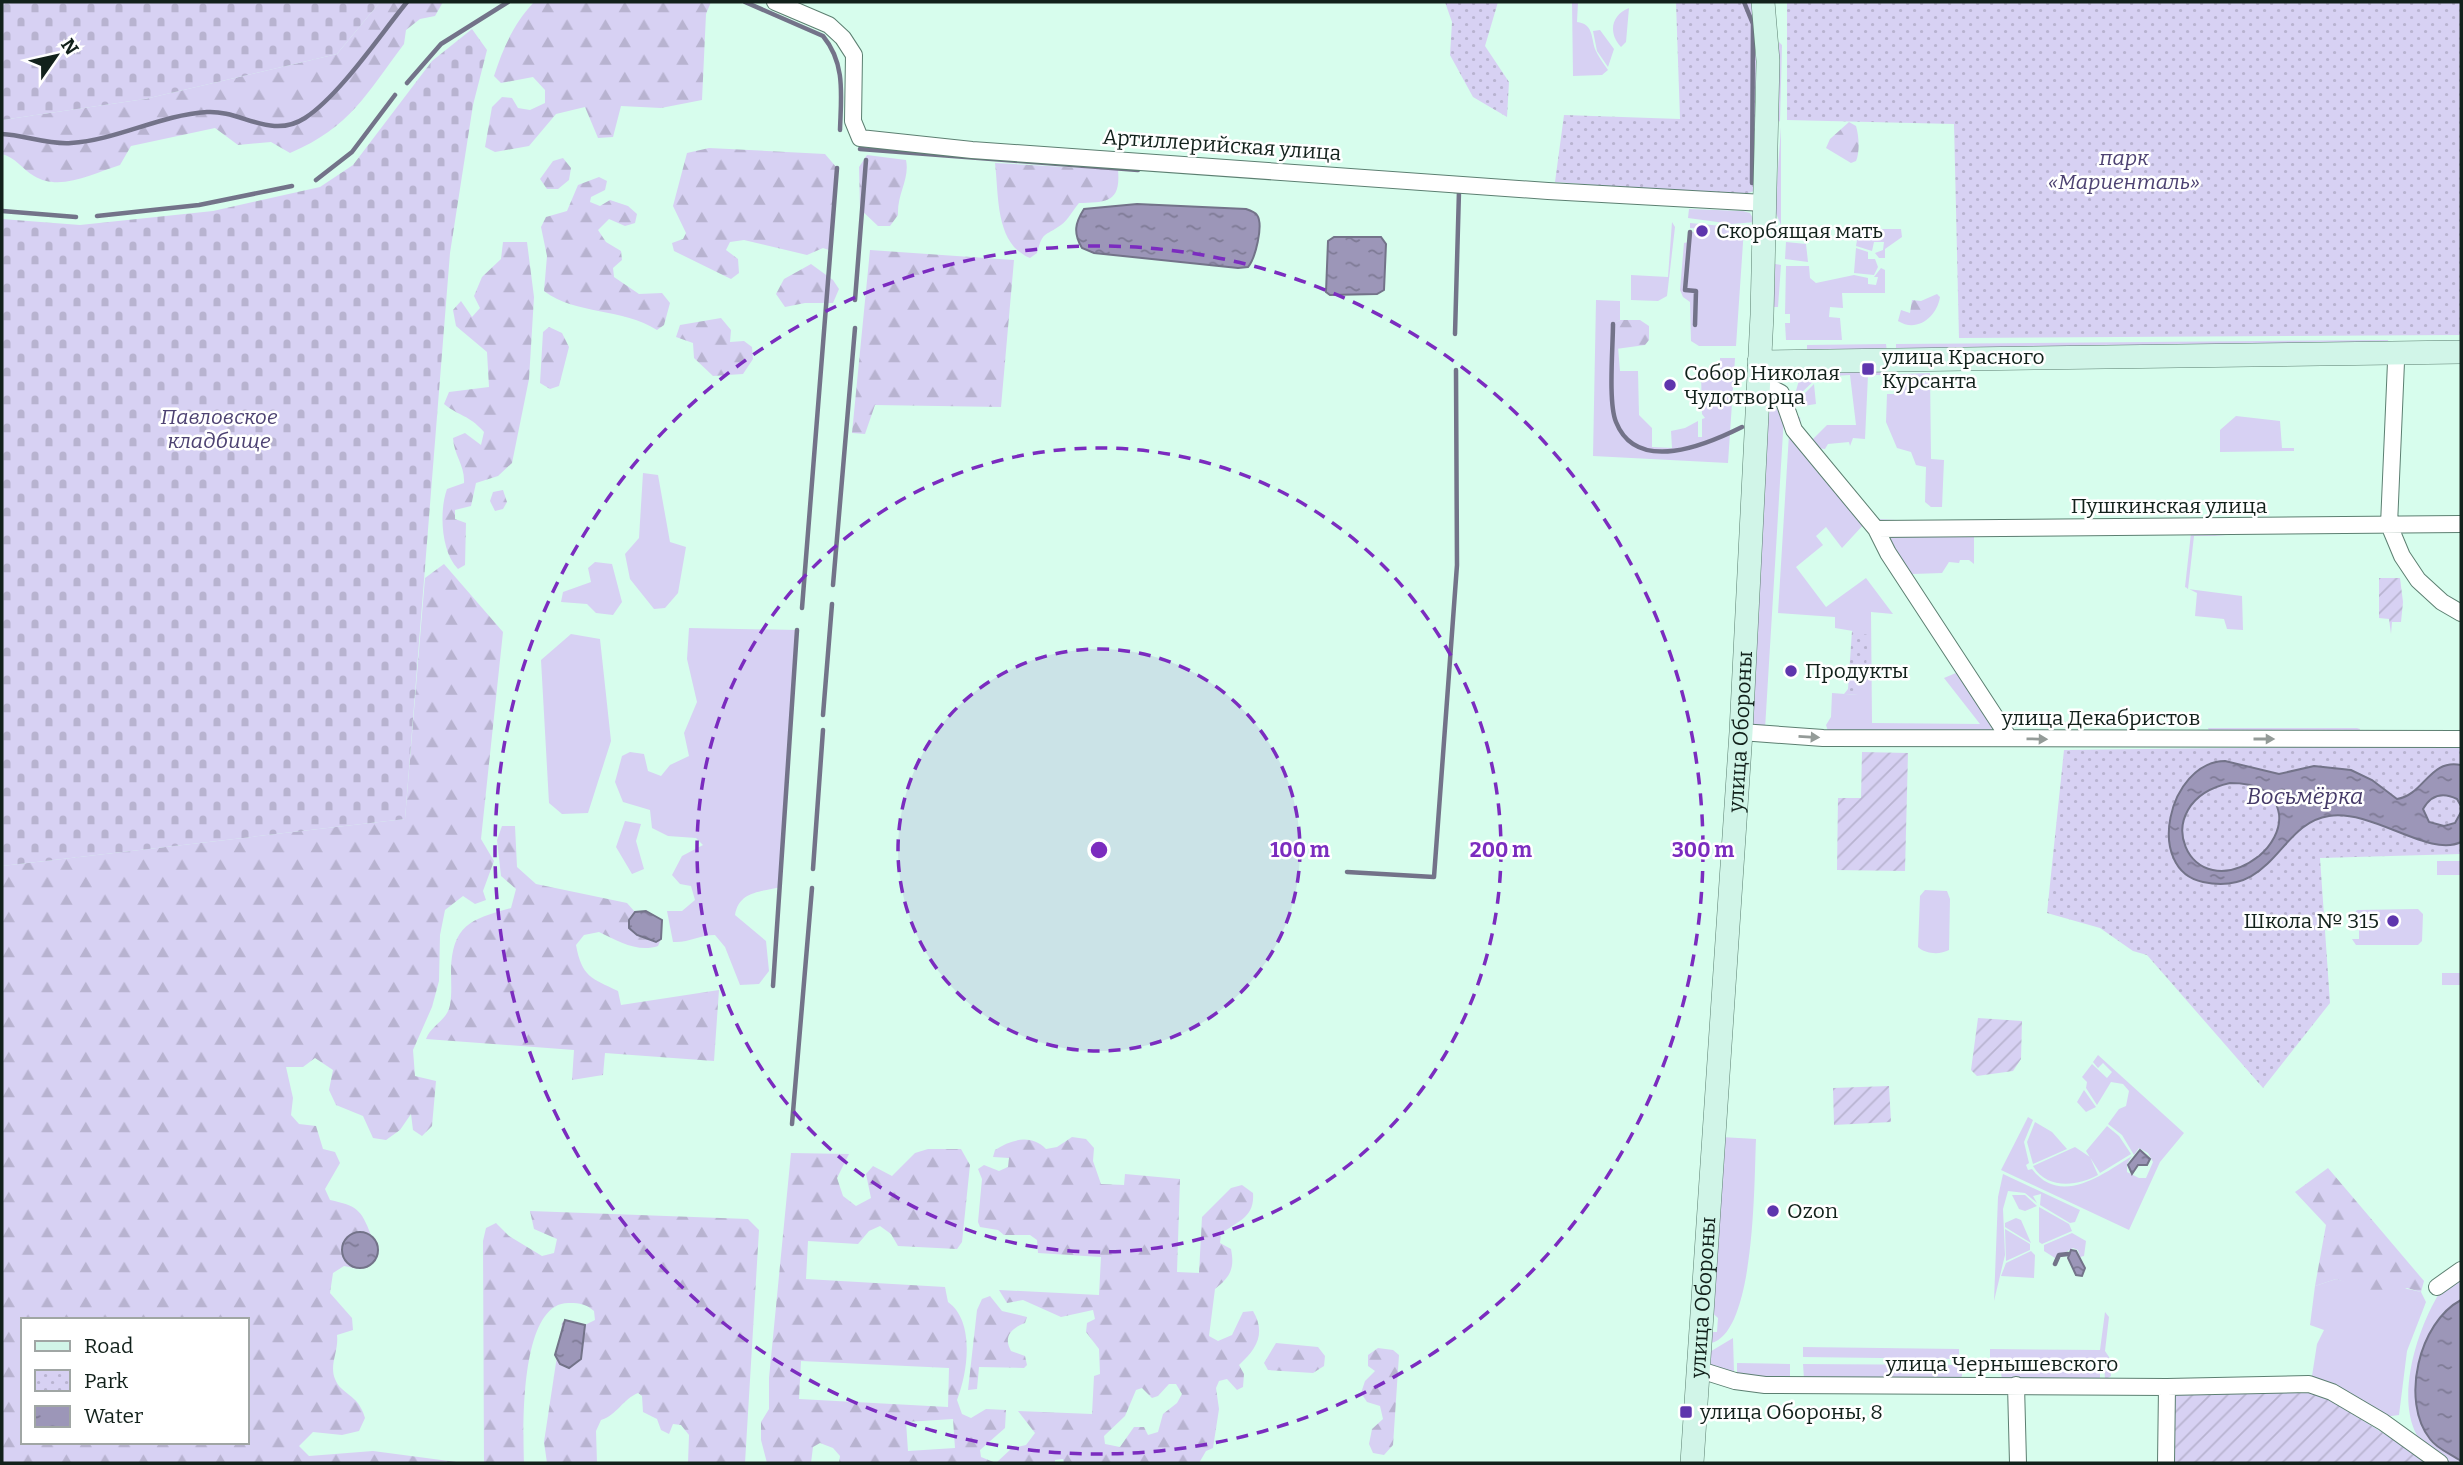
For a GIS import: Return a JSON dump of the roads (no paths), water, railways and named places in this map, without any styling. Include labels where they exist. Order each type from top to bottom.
[{"type":"street","name":"Артиллерийская улица","points":[[775,2],[829,25],[843,38],[854,55],[853,121],[860,138],[972,150],[1193,163],[1548,191],[1764,203]]},
{"type":"street","name":"улица Обороны","points":[[1692,1463],[1741,732],[1767,123],[1768,39],[1763,2]]},
{"type":"street","points":[[2394,352],[2396,362],[2389,525],[2402,556],[2418,580],[2442,602],[2461,613]]},
{"type":"street","points":[[1758,371],[2461,352]]},
{"type":"street","points":[[1758,371],[1781,393],[1794,430],[1876,528],[1888,553],[2009,738]]},
{"type":"street","name":"Пушкинская улица","points":[[1876,528],[2461,524]]},
{"type":"street","name":"улица Декабристов","points":[[1741,732],[1823,738],[2461,739]]},
{"type":"street","points":[[2437,1287],[2461,1270]]},
{"type":"street","name":"улица Чернышевского","points":[[1697,1369],[1735,1381],[1765,1385],[2167,1387],[2309,1384],[2332,1392],[2383,1422],[2440,1463]]},
{"type":"street","points":[[2016,1385],[2018,1463]]},
{"type":"street","points":[[2166,1463],[2167,1387]]},
{"type":"water","points":[[1137,204],[1246,209],[1253,212],[1257,215],[1260,226],[1251,263],[1248,267],[1238,268],[1094,253],[1082,248],[1076,228],[1084,209]]},
{"type":"water","points":[[1334,237],[1381,237],[1386,244],[1384,290],[1377,294],[1330,295],[1326,292],[1328,241]]},
{"type":"water","name":"Восьмёрка","points":[[2225,761],[2279,774],[2314,766],[2351,770],[2372,780],[2397,799],[2414,791],[2442,767],[2450,764],[2461,765],[2461,806],[2457,799],[2442,795],[2434,798],[2423,809],[2429,822],[2444,826],[2455,823],[2461,812],[2461,842],[2433,844],[2364,819],[2329,816],[2312,821],[2298,831],[2261,870],[2246,879],[2227,884],[2203,882],[2185,873],[2174,858],[2169,839],[2170,817],[2177,797],[2189,779],[2205,766]],"holes":[[[2230,783],[2254,786],[2273,798],[2279,814],[2277,832],[2259,856],[2234,869],[2213,870],[2196,862],[2186,847],[2182,829],[2188,810],[2203,794]]]},
{"type":"water","points":[[646,911],[662,920],[661,939],[656,942],[637,935],[629,928],[629,920],[635,912]]},
{"type":"water","points":[[2140,1150],[2150,1159],[2147,1165],[2138,1165],[2132,1174],[2128,1165]]},
{"type":"water","points":[[360,1232],[373,1237],[378,1250],[373,1263],[360,1268],[347,1263],[342,1250],[347,1237]]},
{"type":"water","points":[[2071,1250],[2076,1251],[2085,1268],[2082,1276],[2076,1275],[2068,1258]]},
{"type":"water","points":[[2461,1300],[2461,1461],[2440,1449],[2430,1439],[2421,1423],[2416,1404],[2416,1384],[2418,1364],[2434,1326],[2446,1311]]},
{"type":"water","points":[[565,1320],[585,1325],[581,1359],[569,1368],[560,1364],[555,1355]]},
{"type":"waterway","points":[[2,134],[54,143],[71,143],[207,112],[232,115],[268,125],[292,124],[305,118],[332,95],[407,2]]},
{"type":"waterway","points":[[407,83],[441,44],[508,2]]},
{"type":"waterway","points":[[745,2],[823,36],[839,69],[840,130]]},
{"type":"waterway","points":[[1744,2],[1753,24],[1752,183]]},
{"type":"waterway","points":[[316,180],[352,152],[395,95]]},
{"type":"waterway","points":[[860,149],[1138,170]]},
{"type":"waterway","points":[[855,300],[866,160]]},
{"type":"waterway","points":[[802,608],[837,168]]},
{"type":"waterway","points":[[97,216],[199,205],[292,186]]},
{"type":"waterway","points":[[1454,191],[1459,191],[1455,334]]},
{"type":"waterway","points":[[2,211],[76,217]]},
{"type":"waterway","points":[[1690,232],[1685,290],[1696,291],[1695,325]]},
{"type":"waterway","points":[[1613,324],[1612,402],[1616,422],[1626,438],[1640,448],[1674,451],[1711,441],[1742,427]]},
{"type":"waterway","points":[[833,585],[855,328]]},
{"type":"waterway","points":[[1347,872],[1434,877],[1457,565],[1456,370]]},
{"type":"waterway","points":[[823,715],[832,604]]},
{"type":"waterway","points":[[773,986],[797,630]]},
{"type":"waterway","points":[[813,869],[823,730]]},
{"type":"waterway","points":[[792,1124],[812,888]]},
{"type":"waterway","points":[[2055,1264],[2059,1255],[2068,1254]]},
{"type":"place","name":"Скорбящая мать","points":[[1702,231]]},
{"type":"place","name":"улица Красного Курсанта","points":[[1868,369]]},
{"type":"place","name":"Собор Николая Чудотворца","points":[[1670,385]]},
{"type":"place","name":"Продукты","points":[[1791,671]]},
{"type":"place","name":"Школа № 315","points":[[2393,921]]},
{"type":"place","name":"Ozon","points":[[1773,1211]]},
{"type":"place","name":"улица Обороны, 8","points":[[1686,1412]]},
{"type":"park label","name":"парк «Мариенталь»","points":[[2124,170]]},
{"type":"park label","name":"Павловское кладбище","points":[[219,429]]}]
